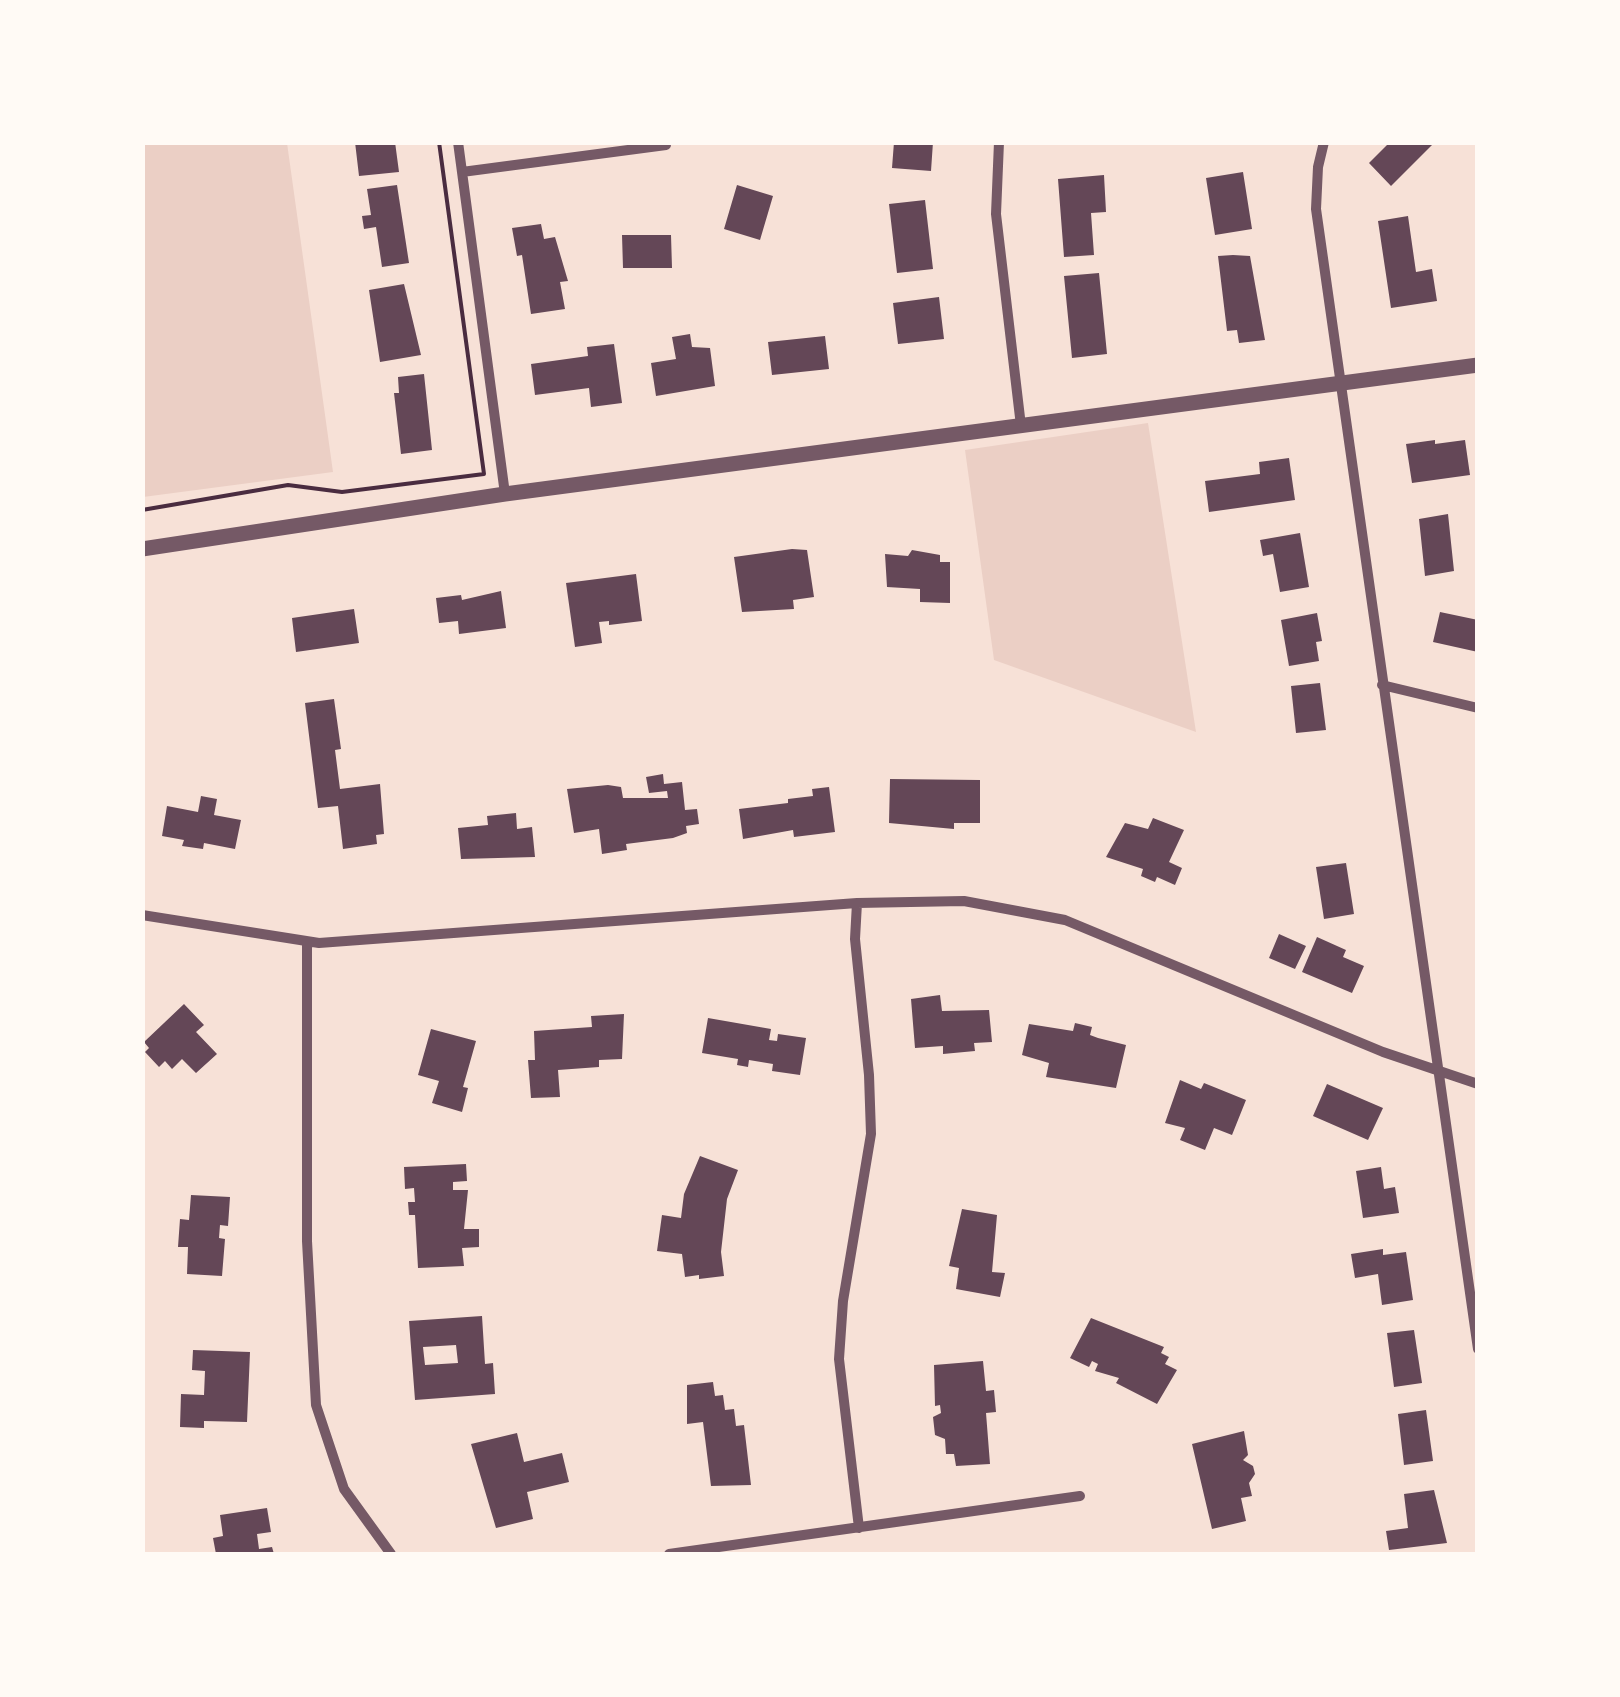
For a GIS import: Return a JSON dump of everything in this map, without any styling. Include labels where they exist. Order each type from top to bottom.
[{"type":"street","points":[[458,142],[505,494]]},
{"type":"street","points":[[999,142],[996,214],[1022,426]]},
{"type":"street","points":[[1324,142],[1315,196],[1478,1349]]},
{"type":"street","points":[[462,172],[666,146]]},
{"type":"street","points":[[142,548],[505,494],[1478,365]]},
{"type":"street","points":[[1382,684],[1478,708]]},
{"type":"street","points":[[142,915],[306,942],[856,903],[964,901],[1065,920],[1436,1071],[1478,1084]]},
{"type":"street","points":[[856,903],[854,939],[869,1075],[870,1134],[843,1300],[839,1360],[859,1528]]},
{"type":"street","points":[[306,942],[307,1241],[316,1405],[344,1489],[391,1554]]},
{"type":"street","points":[[669,1554],[1080,1496]]},
{"type":"path","points":[[142,510],[288,485],[342,492],[484,474],[439,142]]},
{"type":"shaded area","points":[[142,143],[287,143],[333,472],[143,497]]},
{"type":"shaded area","points":[[1148,423],[1196,732],[994,660],[965,450]]},
{"type":"building","points":[[355,142],[395,142],[399,172],[359,176]]},
{"type":"building","points":[[894,142],[933,142],[931,171],[892,168]]},
{"type":"building","points":[[1390,142],[1435,142],[1391,186],[1369,163]]},
{"type":"building","points":[[1243,172],[1252,229],[1215,235],[1206,178]]},
{"type":"building","points":[[1104,175],[1106,212],[1091,213],[1094,255],[1064,257],[1058,179]]},
{"type":"building","points":[[397,185],[409,263],[382,267],[376,227],[364,229],[362,216],[371,215],[367,189]]},
{"type":"building","points":[[737,185],[773,196],[760,240],[724,229]]},
{"type":"building","points":[[925,200],[933,269],[897,273],[889,204]]},
{"type":"building","points":[[1408,216],[1416,272],[1432,269],[1437,301],[1391,308],[1378,221]]},
{"type":"building","points":[[541,224],[544,239],[555,237],[568,281],[560,282],[565,309],[531,314],[522,255],[517,256],[512,228]]},
{"type":"building","points":[[622,235],[671,235],[672,268],[623,268]]},
{"type":"building","points":[[1218,256],[1250,256],[1265,340],[1239,343],[1237,330],[1227,331]]},
{"type":"building","points":[[1099,273],[1107,354],[1072,358],[1064,276]]},
{"type":"building","points":[[404,284],[421,355],[380,362],[369,290]]},
{"type":"building","points":[[939,297],[944,339],[898,344],[893,303]]},
{"type":"building","points":[[690,334],[692,347],[710,348],[715,386],[656,396],[651,363],[676,359],[672,337]]},
{"type":"building","points":[[825,336],[829,369],[772,375],[768,342]]},
{"type":"building","points":[[614,344],[622,403],[591,407],[589,388],[535,395],[531,364],[588,356],[587,347]]},
{"type":"building","points":[[424,374],[432,450],[401,454],[394,393],[399,393],[398,377]]},
{"type":"building","points":[[1435,440],[1435,444],[1465,440],[1470,475],[1412,483],[1406,444]]},
{"type":"building","points":[[1289,458],[1295,500],[1209,512],[1205,481],[1260,474],[1259,462]]},
{"type":"building","points":[[1448,514],[1454,571],[1425,576],[1419,519]]},
{"type":"building","points":[[1300,533],[1309,587],[1280,592],[1273,554],[1263,556],[1260,540]]},
{"type":"building","points":[[807,550],[814,597],[793,600],[794,609],[742,612],[734,557]]},
{"type":"building","points":[[912,550],[940,555],[940,562],[950,562],[950,603],[920,602],[920,589],[887,587],[885,554],[908,556]]},
{"type":"building","points":[[636,574],[642,621],[609,625],[609,621],[599,622],[602,643],[575,647],[566,583]]},
{"type":"building","points":[[501,591],[506,628],[459,634],[458,621],[439,623],[436,598],[461,595],[462,600]]},
{"type":"building","points":[[354,609],[359,643],[296,652],[292,618]]},
{"type":"building","points":[[1440,612],[1478,620],[1478,652],[1433,642]]},
{"type":"building","points":[[1317,613],[1322,641],[1316,642],[1319,661],[1289,666],[1281,620]]},
{"type":"building","points":[[1320,683],[1326,730],[1296,733],[1291,686]]},
{"type":"building","points":[[334,699],[341,749],[335,750],[340,789],[380,784],[384,834],[376,835],[377,844],[343,849],[338,806],[318,808],[305,703]]},
{"type":"building","points":[[663,774],[664,784],[682,782],[685,810],[697,809],[699,824],[686,826],[687,833],[626,844],[627,850],[602,854],[599,829],[574,833],[567,789],[608,785],[621,787],[623,798],[668,798],[667,791],[649,793],[646,777]]},
{"type":"building","points":[[890,779],[980,780],[980,823],[954,823],[954,829],[889,823]]},
{"type":"building","points":[[829,787],[835,832],[794,837],[793,830],[743,839],[739,809],[788,803],[788,799],[813,796],[812,789]]},
{"type":"building","points":[[201,796],[217,799],[214,815],[241,820],[235,849],[204,843],[203,849],[182,846],[184,840],[162,836],[167,806],[198,812]]},
{"type":"building","points":[[516,813],[517,829],[532,827],[535,857],[461,859],[458,828],[488,825],[487,816]]},
{"type":"building","points":[[1153,818],[1184,830],[1169,862],[1182,868],[1175,885],[1157,877],[1155,882],[1141,876],[1143,869],[1106,857],[1125,823],[1148,829]]},
{"type":"building","points":[[1346,863],[1354,914],[1324,919],[1316,867]]},
{"type":"building","points":[[1279,934],[1306,946],[1295,969],[1269,958]]},
{"type":"building","points":[[1317,937],[1346,950],[1343,957],[1364,966],[1352,993],[1302,972]]},
{"type":"building","points":[[940,995],[942,1011],[989,1010],[992,1042],[974,1043],[975,1051],[943,1054],[943,1046],[915,1048],[911,999]]},
{"type":"building","points":[[184,1004],[204,1025],[196,1032],[217,1054],[196,1073],[182,1059],[172,1069],[165,1061],[159,1067],[145,1052],[149,1048],[144,1042]]},
{"type":"building","points":[[624,1014],[622,1059],[599,1060],[599,1067],[558,1070],[560,1097],[531,1098],[528,1060],[535,1060],[534,1031],[592,1027],[591,1016]]},
{"type":"building","points":[[708,1018],[771,1029],[769,1040],[777,1041],[778,1034],[806,1038],[800,1075],[772,1071],[773,1064],[749,1060],[748,1067],[737,1065],[738,1059],[702,1053]]},
{"type":"building","points":[[1075,1023],[1092,1027],[1090,1035],[1126,1045],[1116,1088],[1046,1077],[1049,1063],[1022,1055],[1029,1024],[1073,1031]]},
{"type":"building","points":[[431,1029],[476,1041],[463,1087],[468,1088],[462,1112],[432,1103],[439,1081],[418,1075]]},
{"type":"building","points":[[1180,1080],[1201,1089],[1204,1083],[1246,1100],[1232,1135],[1214,1128],[1205,1150],[1180,1140],[1185,1128],[1165,1123]]},
{"type":"building","points":[[1327,1084],[1383,1108],[1368,1140],[1313,1116]]},
{"type":"building","points":[[700,1156],[738,1170],[727,1199],[721,1252],[724,1276],[699,1279],[699,1275],[685,1277],[682,1254],[657,1251],[662,1215],[681,1218],[684,1194]]},
{"type":"building","points":[[466,1164],[467,1181],[453,1182],[453,1190],[468,1190],[464,1229],[479,1229],[479,1247],[462,1248],[464,1266],[418,1268],[415,1215],[409,1215],[408,1202],[415,1202],[414,1188],[405,1189],[404,1167]]},
{"type":"building","points":[[1381,1167],[1384,1189],[1395,1187],[1399,1213],[1363,1218],[1356,1171]]},
{"type":"building","points":[[191,1195],[230,1197],[228,1226],[220,1225],[219,1238],[225,1239],[222,1276],[187,1274],[188,1247],[178,1247],[180,1219],[189,1220]]},
{"type":"building","points":[[962,1209],[997,1215],[992,1272],[1005,1273],[1000,1297],[956,1289],[959,1268],[949,1266]]},
{"type":"building","points":[[1383,1249],[1383,1255],[1406,1252],[1413,1300],[1382,1305],[1378,1274],[1355,1278],[1351,1254]]},
{"type":"building","points":[[482,1316],[485,1364],[493,1363],[495,1394],[415,1400],[409,1321]],"holes":[[[456,1345],[458,1363],[425,1365],[423,1347]]]},
{"type":"building","points":[[1091,1318],[1164,1347],[1161,1353],[1169,1357],[1165,1364],[1177,1370],[1157,1404],[1116,1383],[1119,1378],[1095,1371],[1098,1364],[1092,1361],[1089,1367],[1070,1358]]},
{"type":"building","points":[[1414,1330],[1422,1383],[1394,1387],[1387,1333]]},
{"type":"building","points":[[193,1350],[250,1352],[247,1422],[204,1421],[204,1428],[180,1427],[181,1394],[204,1395],[205,1371],[192,1370]]},
{"type":"building","points":[[983,1361],[986,1391],[994,1390],[996,1412],[986,1413],[990,1464],[956,1466],[954,1454],[946,1454],[945,1439],[935,1435],[933,1417],[941,1413],[940,1405],[935,1406],[934,1365]]},
{"type":"building","points":[[713,1382],[715,1396],[723,1395],[725,1410],[734,1409],[736,1426],[744,1425],[751,1485],[711,1486],[703,1422],[687,1424],[687,1385]]},
{"type":"building","points":[[1426,1410],[1433,1461],[1404,1465],[1398,1414]]},
{"type":"building","points":[[1244,1431],[1248,1455],[1243,1460],[1253,1466],[1255,1474],[1249,1483],[1252,1496],[1241,1498],[1246,1521],[1212,1529],[1192,1444]]},
{"type":"building","points":[[517,1433],[524,1462],[562,1453],[569,1482],[527,1492],[533,1519],[496,1528],[471,1444]]},
{"type":"building","points":[[1434,1490],[1447,1543],[1389,1550],[1386,1531],[1408,1528],[1404,1494]]},
{"type":"building","points":[[267,1508],[271,1532],[257,1534],[259,1549],[272,1547],[274,1554],[216,1554],[213,1538],[223,1536],[220,1515]]}]
